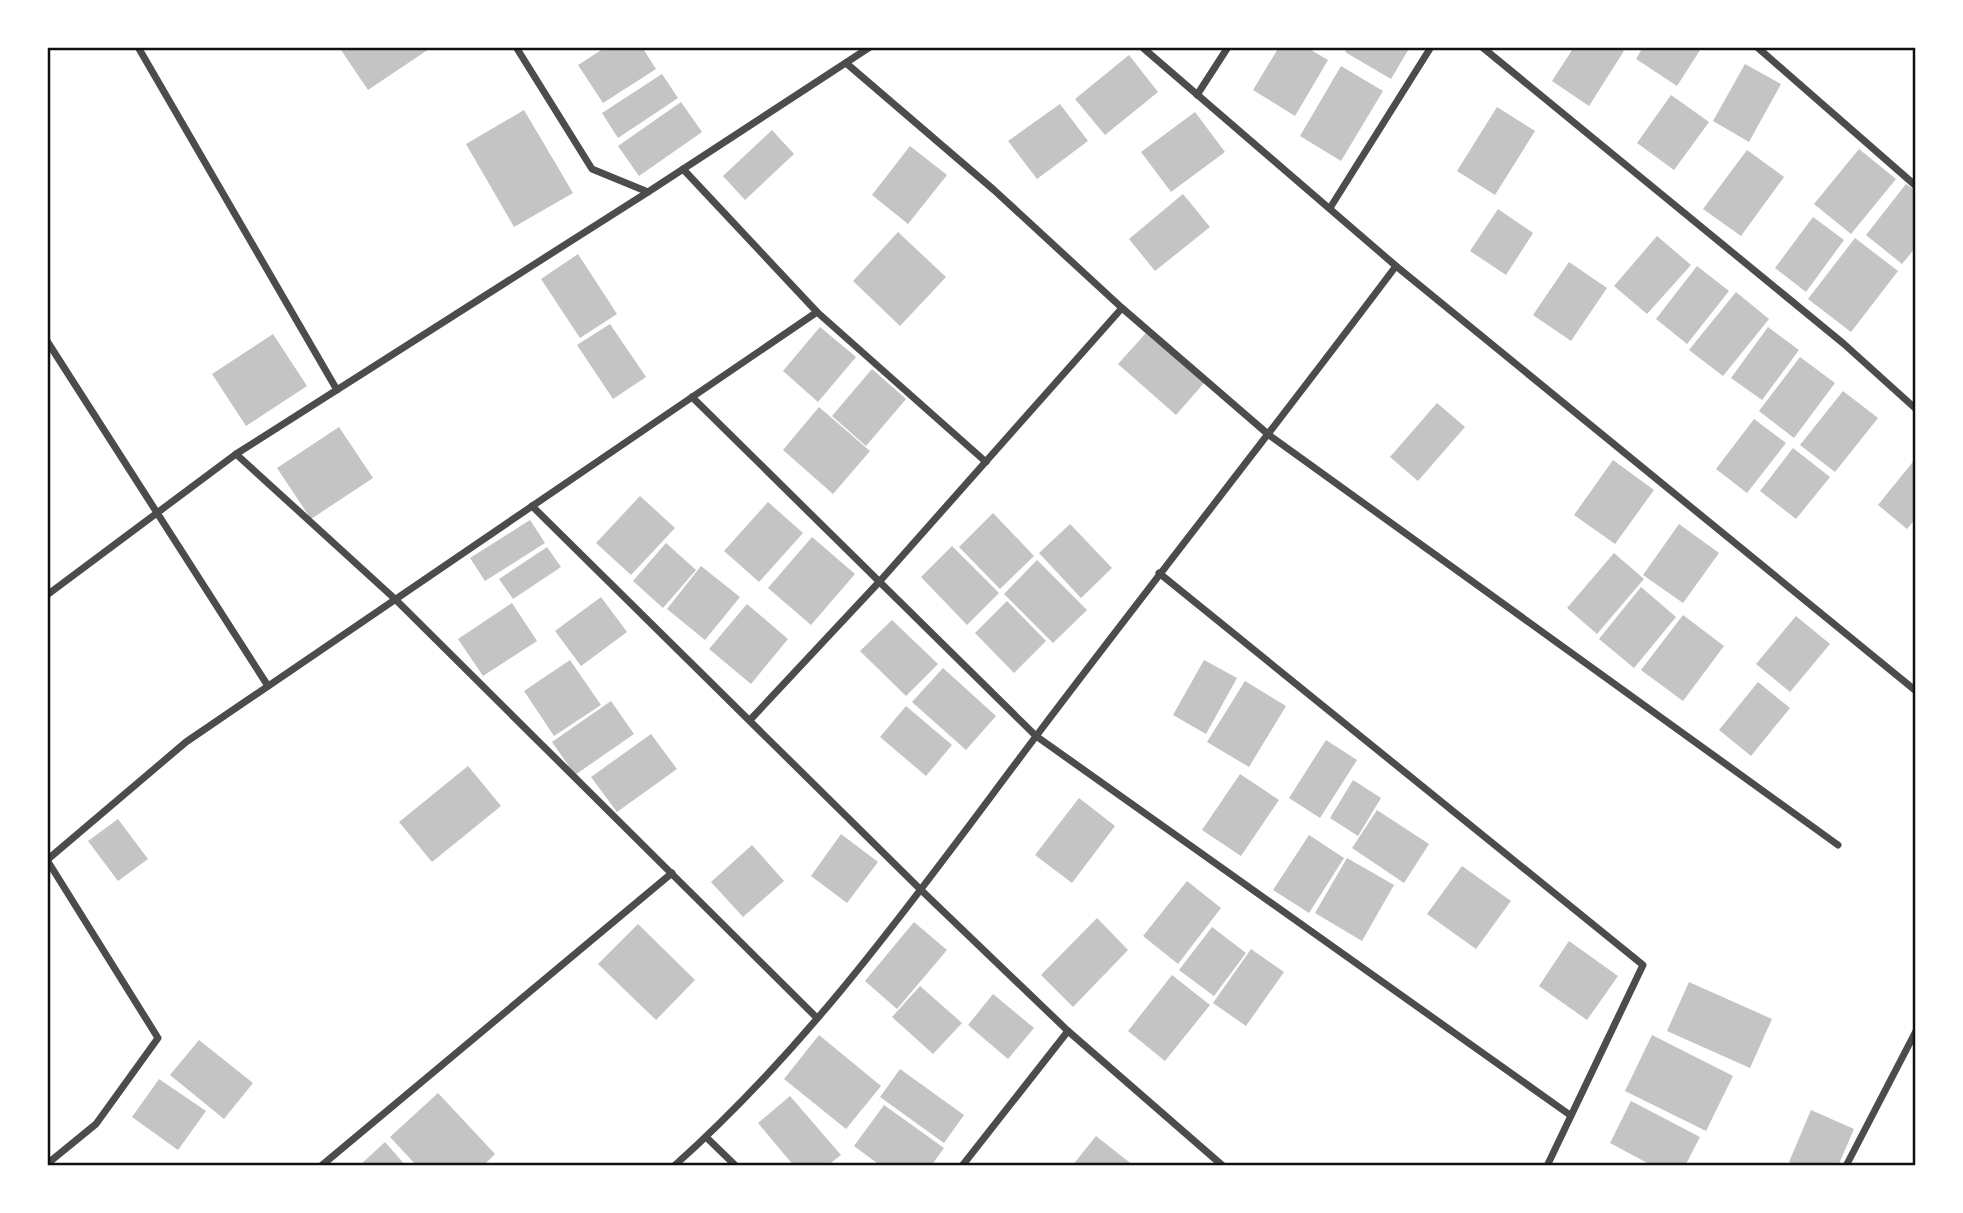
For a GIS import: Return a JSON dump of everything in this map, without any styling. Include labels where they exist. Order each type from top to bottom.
[{"type":"street","points":[[138,47],[337,390]]},
{"type":"street","points":[[516,47],[592,169],[648,192]]},
{"type":"street","points":[[47,595],[236,454],[870,47]]},
{"type":"street","points":[[1142,47],[1396,265],[1916,691]]},
{"type":"street","points":[[1197,94],[1228,47]]},
{"type":"street","points":[[1330,208],[1431,47]]},
{"type":"street","points":[[1482,47],[1844,344],[1916,409]]},
{"type":"street","points":[[1757,47],[1916,186]]},
{"type":"street","points":[[846,63],[994,190],[1122,308],[1269,435],[1838,845]]},
{"type":"street","points":[[683,169],[817,312],[986,462]]},
{"type":"street","points":[[674,1166],[706,1137],[817,1018],[920,890],[1396,265]]},
{"type":"street","points":[[750,720],[880,581],[1122,308]]},
{"type":"street","points":[[47,1164],[96,1124],[158,1038],[47,860],[186,742],[817,312]]},
{"type":"street","points":[[47,341],[268,686]]},
{"type":"street","points":[[692,397],[1036,736],[1570,1115]]},
{"type":"street","points":[[236,454],[395,599],[817,1018]]},
{"type":"street","points":[[532,506],[920,890],[1068,1031],[1223,1166]]},
{"type":"street","points":[[1159,573],[1643,965],[1547,1166]]},
{"type":"street","points":[[321,1166],[671,873]]},
{"type":"street","points":[[962,1166],[1068,1031]]},
{"type":"street","points":[[1846,1166],[1916,1031]]},
{"type":"street","points":[[706,1137],[736,1166]]},
{"type":"building","points":[[339,47],[432,47],[368,90]]},
{"type":"building","points":[[606,47],[642,47],[656,69],[603,103],[578,65]]},
{"type":"building","points":[[1279,47],[1306,47],[1328,60],[1295,116],[1253,90]]},
{"type":"building","points":[[1348,47],[1410,47],[1391,79],[1345,52]]},
{"type":"building","points":[[1574,47],[1618,47],[1624,51],[1589,106],[1552,81]]},
{"type":"building","points":[[1643,47],[1702,47],[1677,86],[1636,59]]},
{"type":"building","points":[[1129,55],[1158,92],[1105,135],[1075,99]]},
{"type":"building","points":[[1745,64],[1781,84],[1749,142],[1713,121]]},
{"type":"building","points":[[1341,66],[1383,91],[1341,161],[1300,136]]},
{"type":"building","points":[[662,74],[678,98],[618,138],[602,113]]},
{"type":"building","points":[[1671,95],[1709,122],[1674,170],[1637,143]]},
{"type":"building","points":[[681,102],[702,132],[639,176],[618,146]]},
{"type":"building","points":[[1060,104],[1088,141],[1037,179],[1008,141]]},
{"type":"building","points":[[1497,107],[1535,131],[1495,195],[1457,171]]},
{"type":"building","points":[[524,110],[573,193],[514,227],[466,144]]},
{"type":"building","points":[[1195,112],[1225,152],[1171,192],[1141,152]]},
{"type":"building","points":[[772,130],[794,154],[745,200],[723,176]]},
{"type":"building","points":[[910,146],[947,175],[908,224],[872,195]]},
{"type":"building","points":[[1859,149],[1896,179],[1851,234],[1814,204]]},
{"type":"building","points":[[1747,150],[1784,177],[1741,236],[1703,209]]},
{"type":"building","points":[[1906,184],[1916,191],[1916,247],[1902,264],[1866,235]]},
{"type":"building","points":[[1183,194],[1210,227],[1155,271],[1129,239]]},
{"type":"building","points":[[1498,209],[1533,233],[1506,275],[1470,251]]},
{"type":"building","points":[[1813,217],[1844,240],[1806,292],[1775,268]]},
{"type":"building","points":[[898,232],[946,277],[900,326],[853,281]]},
{"type":"building","points":[[1657,236],[1691,265],[1647,314],[1614,286]]},
{"type":"building","points":[[1855,238],[1898,271],[1851,332],[1808,299]]},
{"type":"building","points":[[578,254],[617,314],[580,338],[541,279]]},
{"type":"building","points":[[1569,262],[1607,288],[1571,341],[1533,315]]},
{"type":"building","points":[[1697,266],[1729,291],[1687,344],[1656,319]]},
{"type":"building","points":[[1736,292],[1769,319],[1723,376],[1689,350]]},
{"type":"building","points":[[610,324],[646,377],[613,399],[577,345]]},
{"type":"building","points":[[820,327],[856,357],[818,402],[783,371]]},
{"type":"building","points":[[1768,327],[1799,350],[1762,400],[1731,378]]},
{"type":"building","points":[[1146,333],[1204,383],[1176,415],[1118,364]]},
{"type":"building","points":[[273,334],[307,386],[246,426],[212,374]]},
{"type":"building","points":[[1800,357],[1835,383],[1794,438],[1759,411]]},
{"type":"building","points":[[872,369],[906,399],[866,446],[832,416]]},
{"type":"building","points":[[1843,391],[1878,418],[1835,472],[1800,445]]},
{"type":"building","points":[[1437,403],[1465,427],[1418,481],[1390,457]]},
{"type":"building","points":[[819,407],[870,451],[833,494],[783,450]]},
{"type":"building","points":[[1754,419],[1786,443],[1747,493],[1716,469]]},
{"type":"building","points":[[339,427],[373,478],[311,519],[277,468]]},
{"type":"building","points":[[1793,448],[1830,477],[1796,519],[1760,491]]},
{"type":"building","points":[[1916,458],[1916,518],[1907,529],[1878,505]]},
{"type":"building","points":[[1613,460],[1654,490],[1615,544],[1574,515]]},
{"type":"building","points":[[640,496],[675,528],[631,575],[596,543]]},
{"type":"building","points":[[768,502],[803,533],[759,582],[724,551]]},
{"type":"building","points":[[993,513],[1034,556],[1000,589],[959,547]]},
{"type":"building","points":[[530,520],[545,543],[485,581],[470,558]]},
{"type":"building","points":[[1070,524],[1112,568],[1081,598],[1039,553]]},
{"type":"building","points":[[1679,524],[1719,553],[1683,603],[1643,575]]},
{"type":"building","points":[[812,537],[855,574],[811,625],[768,588]]},
{"type":"building","points":[[666,543],[696,570],[663,608],[633,581]]},
{"type":"building","points":[[952,546],[999,593],[967,625],[921,577]]},
{"type":"building","points":[[547,547],[561,567],[513,599],[499,579]]},
{"type":"building","points":[[1614,553],[1644,579],[1597,634],[1567,608]]},
{"type":"building","points":[[1037,560],[1087,610],[1053,643],[1004,594]]},
{"type":"building","points":[[701,566],[740,597],[705,640],[667,609]]},
{"type":"building","points":[[1641,587],[1676,617],[1634,668],[1599,639]]},
{"type":"building","points":[[601,597],[627,632],[581,666],[555,631]]},
{"type":"building","points":[[1007,601],[1046,641],[1014,673],[975,633]]},
{"type":"building","points":[[512,603],[537,641],[483,676],[458,639]]},
{"type":"building","points":[[747,604],[788,639],[751,684],[709,649]]},
{"type":"building","points":[[1683,615],[1724,646],[1683,701],[1641,670]]},
{"type":"building","points":[[1796,616],[1830,644],[1790,692],[1756,664]]},
{"type":"building","points":[[892,620],[938,664],[906,696],[860,651]]},
{"type":"building","points":[[570,660],[601,705],[554,736],[524,691]]},
{"type":"building","points":[[1204,660],[1237,678],[1206,734],[1173,715]]},
{"type":"building","points":[[943,668],[996,716],[966,750],[912,702]]},
{"type":"building","points":[[1245,681],[1286,706],[1249,767],[1207,742]]},
{"type":"building","points":[[1758,682],[1790,708],[1751,756],[1719,730]]},
{"type":"building","points":[[611,701],[634,734],[575,775],[552,742]]},
{"type":"building","points":[[906,706],[952,745],[926,776],[880,737]]},
{"type":"building","points":[[651,734],[677,769],[617,812],[591,777]]},
{"type":"building","points":[[1326,740],[1357,760],[1320,818],[1289,798]]},
{"type":"building","points":[[468,766],[501,806],[432,862],[399,822]]},
{"type":"building","points":[[1240,774],[1279,800],[1241,856],[1202,830]]},
{"type":"building","points":[[1353,780],[1381,798],[1358,836],[1330,818]]},
{"type":"building","points":[[1079,798],[1115,826],[1072,883],[1035,855]]},
{"type":"building","points":[[1377,810],[1429,844],[1404,883],[1352,848]]},
{"type":"building","points":[[118,819],[148,859],[118,881],[88,841]]},
{"type":"building","points":[[841,834],[878,862],[847,903],[811,876]]},
{"type":"building","points":[[1309,835],[1344,858],[1309,913],[1273,890]]},
{"type":"building","points":[[752,845],[784,881],[743,917],[711,882]]},
{"type":"building","points":[[1347,858],[1394,885],[1362,941],[1315,913]]},
{"type":"building","points":[[1462,866],[1511,901],[1476,949],[1427,914]]},
{"type":"building","points":[[1187,881],[1221,908],[1178,964],[1143,936]]},
{"type":"building","points":[[1097,918],[1128,950],[1073,1007],[1041,975]]},
{"type":"building","points":[[914,922],[947,950],[897,1009],[865,981]]},
{"type":"building","points":[[638,924],[695,980],[656,1020],[598,964]]},
{"type":"building","points":[[1212,927],[1246,953],[1214,996],[1179,970]]},
{"type":"building","points":[[1569,941],[1618,976],[1587,1020],[1539,986]]},
{"type":"building","points":[[1251,949],[1284,972],[1246,1026],[1213,1003]]},
{"type":"building","points":[[1172,975],[1210,1005],[1165,1061],[1128,1031]]},
{"type":"building","points":[[1689,982],[1772,1019],[1750,1068],[1667,1031]]},
{"type":"building","points":[[920,986],[962,1023],[933,1054],[892,1017]]},
{"type":"building","points":[[993,994],[1034,1028],[1008,1059],[968,1025]]},
{"type":"building","points":[[819,1035],[881,1086],[846,1129],[784,1079]]},
{"type":"building","points":[[1652,1035],[1733,1076],[1706,1131],[1625,1091]]},
{"type":"building","points":[[199,1040],[253,1083],[224,1119],[170,1075]]},
{"type":"building","points":[[900,1069],[964,1115],[944,1143],[880,1097]]},
{"type":"building","points":[[159,1079],[206,1111],[178,1150],[132,1117]]},
{"type":"building","points":[[438,1093],[495,1154],[483,1166],[417,1166],[390,1137]]},
{"type":"building","points":[[790,1096],[841,1155],[827,1166],[794,1166],[758,1123]]},
{"type":"building","points":[[1631,1101],[1700,1137],[1685,1166],[1653,1166],[1610,1143]]},
{"type":"building","points":[[884,1105],[944,1148],[931,1166],[881,1166],[854,1146]]},
{"type":"building","points":[[1811,1110],[1854,1129],[1838,1166],[1797,1166],[1789,1162]]},
{"type":"building","points":[[1096,1136],[1134,1166],[1072,1166]]},
{"type":"building","points":[[385,1142],[406,1166],[359,1166]]}]
